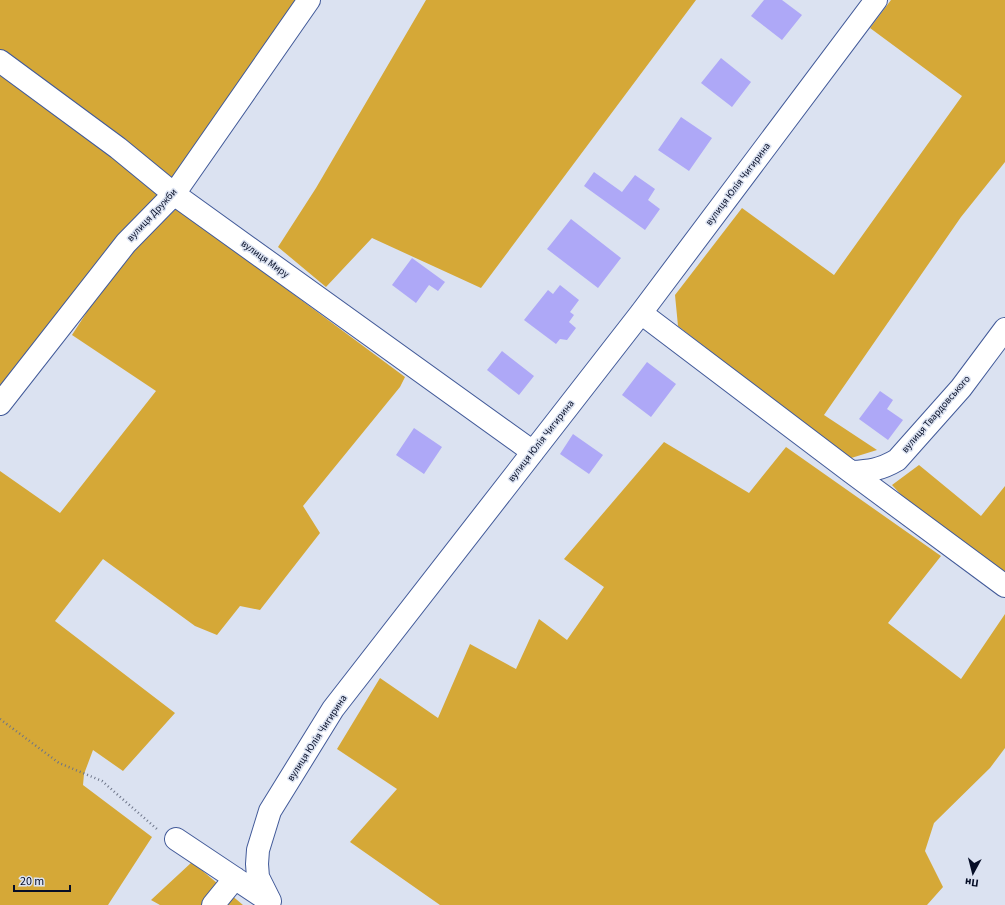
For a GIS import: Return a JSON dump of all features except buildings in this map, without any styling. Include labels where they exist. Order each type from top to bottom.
[{"type":"street","name":"вулиця Дружби","points":[[0,404],[126,243],[174,194],[309,0]]},
{"type":"street","name":"вулиця Юлія Чигирина","points":[[271,903],[258,877],[257,864],[258,850],[270,810],[332,709],[641,313],[876,0]]},
{"type":"street","name":"вулиця Миру","points":[[0,61],[118,148],[174,194],[533,452]]},
{"type":"street","points":[[641,313],[1005,586]]},
{"type":"street","name":"вулиця Твардовського","points":[[851,472],[871,471],[884,467],[897,460],[961,388],[1005,329]]},
{"type":"street","points":[[176,839],[271,903]]},
{"type":"street","points":[[214,905],[235,878]]},
{"type":"path","points":[[0,719],[59,763],[102,781],[163,834],[176,839]]},
{"type":"shaded area","points":[[0,0],[309,0],[0,404]]},
{"type":"shaded area","points":[[426,0],[696,0],[481,288],[372,238],[326,287],[278,247],[316,188]]},
{"type":"shaded area","points":[[891,0],[1005,0],[1005,162],[961,217],[824,415],[877,450],[848,459],[678,326],[675,295],[742,208],[834,275],[962,96],[870,28]]},
{"type":"shaded area","points":[[177,208],[405,377],[400,387],[303,506],[320,533],[260,610],[240,606],[217,635],[195,626],[103,559],[55,621],[175,713],[123,771],[93,750],[84,774],[83,785],[152,837],[108,905],[0,905],[0,471],[60,513],[156,391],[72,335],[116,267]]},
{"type":"shaded area","points":[[664,442],[749,493],[786,447],[941,556],[888,623],[961,679],[1005,614],[1005,748],[990,768],[934,823],[925,851],[943,887],[927,905],[440,905],[350,842],[397,789],[337,749],[380,678],[438,718],[470,644],[516,669],[539,619],[567,640],[604,587],[564,559]]},
{"type":"shaded area","points":[[919,465],[981,516],[1005,486],[1005,576],[918,513],[892,485]]},
{"type":"shaded area","points":[[192,862],[243,905],[160,905],[151,900]]}]
